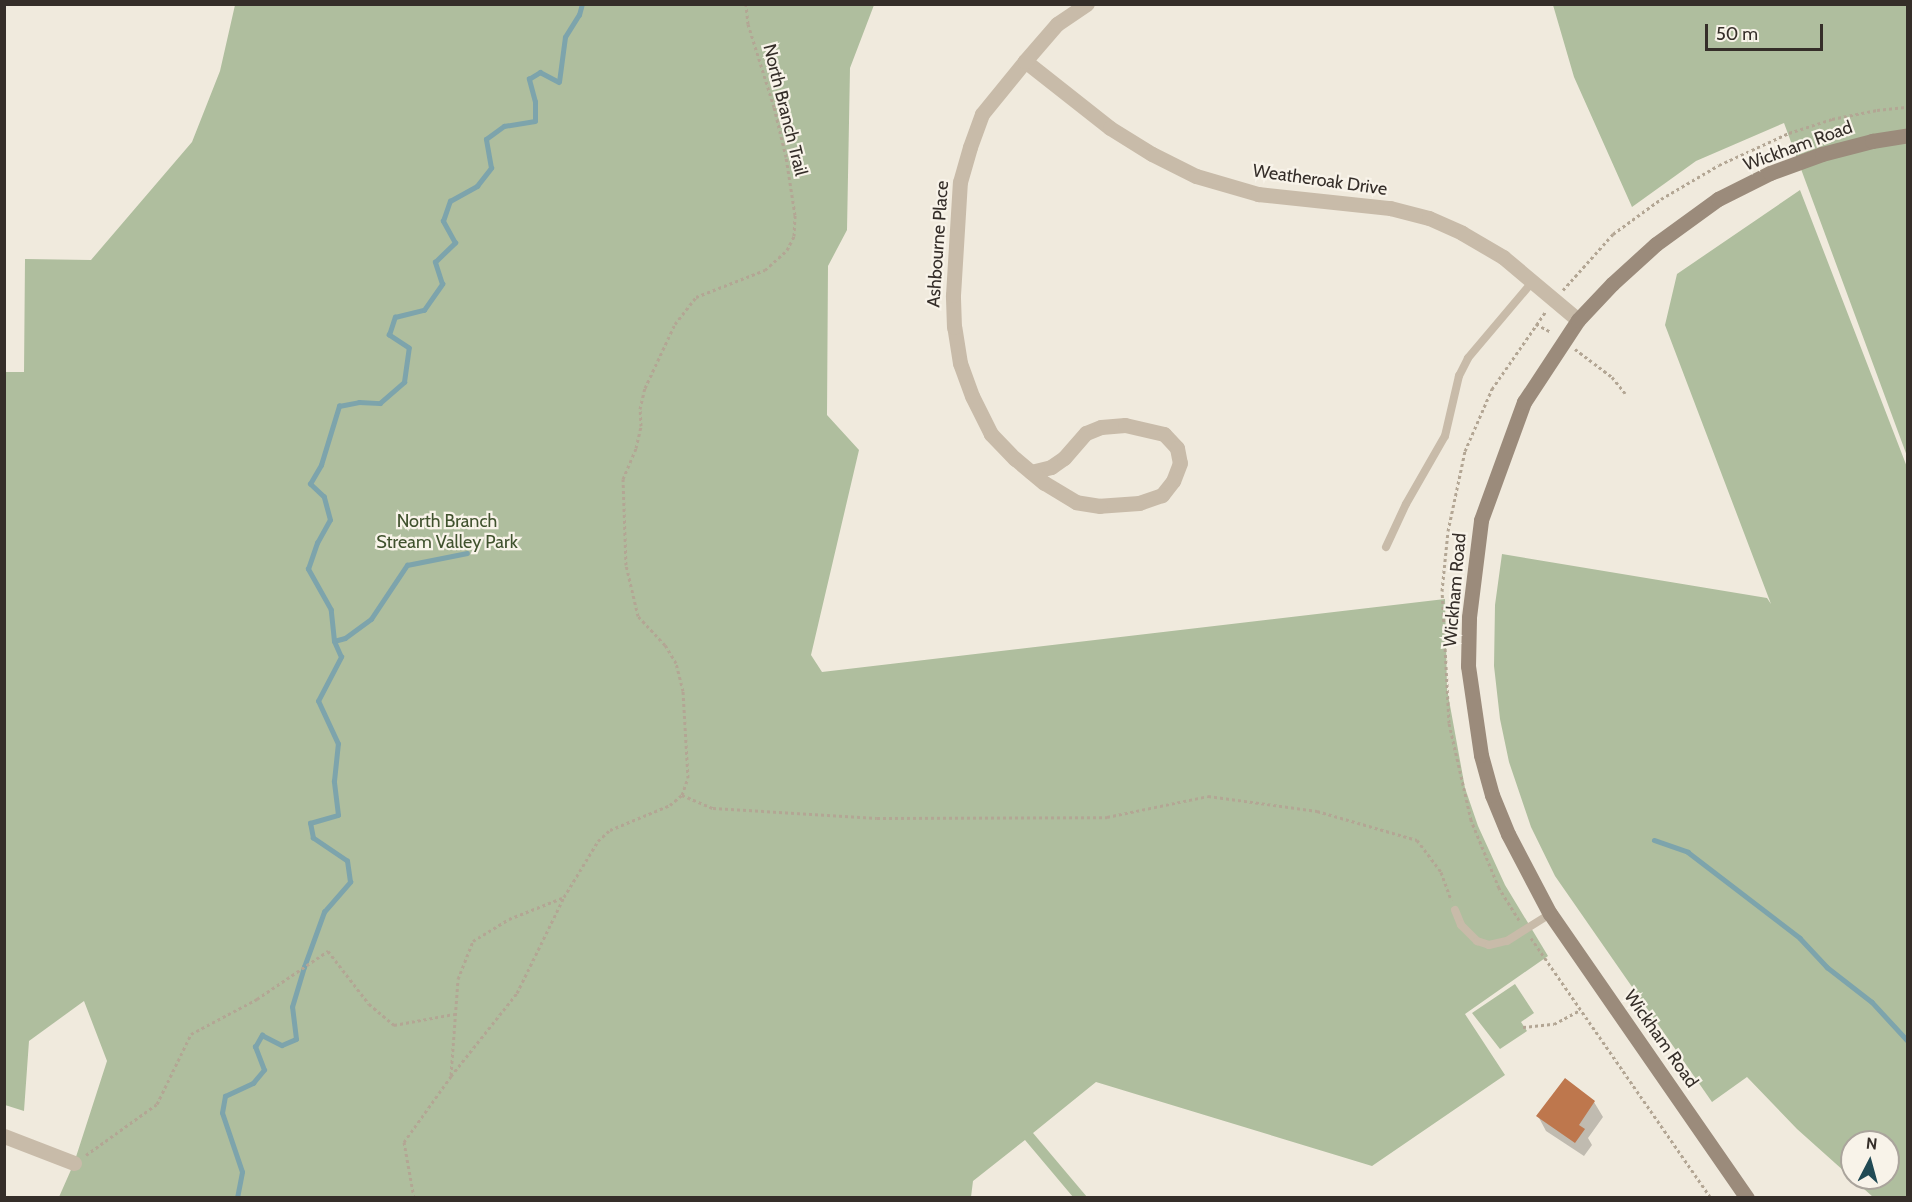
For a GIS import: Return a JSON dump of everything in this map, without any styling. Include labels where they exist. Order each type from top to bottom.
[{"type":"street","name":"Ashbourne Place","points":[[1031,472],[1057,463],[1086,433],[1101,427],[1125,425],[1164,434],[1177,448],[1180,463],[1173,482],[1162,495],[1139,503],[1100,506],[1076,502],[1031,472],[991,434],[972,396],[960,363],[953,306],[960,182],[970,147],[982,114],[1025,61],[1057,24],[1087,4]]},
{"type":"street","name":"Weatheroak Drive","points":[[1025,61],[1110,128],[1152,154],[1196,176],[1258,194],[1390,208],[1429,218],[1462,233],[1503,257],[1578,320]]},
{"type":"street","name":"Wickham Road","points":[[1747,1197],[1550,914],[1508,834],[1492,795],[1481,755],[1468,666],[1469,617],[1481,520],[1503,453],[1524,402],[1578,320],[1611,284],[1656,244],[1718,199],[1770,173],[1822,154],[1872,141],[1908,135]]},
{"type":"street","points":[[4,1136],[74,1163]]},
{"type":"lane","points":[[1386,547],[1406,504],[1445,436],[1459,376],[1468,358],[1533,281]]},
{"type":"lane","points":[[1455,910],[1461,925],[1478,941],[1489,945],[1507,941],[1524,928],[1550,914]]},
{"type":"path","name":"North Branch Trail","points":[[682,795],[688,778],[683,691],[670,654],[638,616],[626,565],[623,479],[636,448],[641,426],[640,409],[645,388],[675,324],[696,297],[765,270],[787,250],[794,236],[795,215],[786,157],[748,24],[746,4]]},
{"type":"path","points":[[1712,1197],[1524,928],[1499,888],[1471,820],[1449,723],[1442,591],[1448,531],[1465,451],[1492,389],[1536,324],[1613,234],[1660,199],[1719,165],[1789,134],[1832,119],[1877,110],[1908,107]]},
{"type":"path","points":[[1536,324],[1555,334]]},
{"type":"path","points":[[1572,347],[1612,377],[1625,393]]},
{"type":"path","points":[[414,1197],[404,1142],[451,1076],[517,993],[564,897],[598,841],[610,830],[670,805],[682,795],[713,807],[877,818],[1107,817],[1208,796],[1317,811],[1417,840],[1441,872],[1455,910]]},
{"type":"path","points":[[451,1076],[458,979],[473,941],[509,919],[564,897]]},
{"type":"path","points":[[74,1163],[157,1104],[191,1034],[257,999],[328,951],[369,1004],[394,1025],[454,1014]]},
{"type":"path","points":[[1523,1027],[1554,1024],[1580,1010]]},
{"type":"green space","name":"North Branch Stream Valley Park","points":[[235,5],[874,5],[850,68],[847,230],[828,266],[827,415],[859,450],[811,655],[822,672],[1445,599],[1447,689],[1465,788],[1478,826],[1505,885],[1548,956],[1465,1014],[1505,1075],[1372,1166],[1096,1082],[1033,1133],[1087,1197],[1073,1197],[1025,1140],[973,1181],[971,1197],[59,1197],[74,1163],[107,1061],[84,1001],[29,1041],[24,1111],[5,1105],[4,372],[24,372],[25,259],[91,260],[192,142],[220,71]]},
{"type":"green space","points":[[1553,5],[1907,5],[1907,456],[1784,123],[1696,161],[1632,207],[1574,77]]},
{"type":"green space","points":[[1800,190],[1907,467],[1907,1197],[1873,1197],[1865,1190],[1900,1190],[1900,1130],[1840,1130],[1840,1167],[1797,1129],[1747,1077],[1712,1102],[1555,876],[1531,827],[1509,762],[1500,719],[1494,666],[1495,605],[1502,554],[1767,598],[1771,604],[1665,325],[1677,274]]},
{"type":"green space","points":[[1515,984],[1534,1013],[1521,1022],[1527,1031],[1500,1049],[1472,1013]]},
{"type":"building","points":[[1565,1078],[1595,1101],[1579,1125],[1585,1129],[1575,1143],[1536,1116]]},
{"type":"waterway","points":[[237,1198],[242,1172],[222,1113],[225,1096],[253,1083],[264,1070],[255,1047],[262,1035],[282,1045],[296,1039],[292,1007],[304,967],[324,912],[350,882],[347,861],[313,838],[310,823],[338,815],[334,781],[338,744],[318,701],[341,657],[334,641],[331,610],[308,569],[317,543],[330,520],[324,497],[310,484],[321,465],[339,406],[359,402],[380,403],[404,382],[409,348],[389,335],[395,317],[424,310],[442,284],[435,262],[455,243],[443,221],[450,201],[477,186],[491,168],[486,139],[504,126],[535,121],[535,102],[529,79],[540,72],[559,82],[565,37],[579,15],[582,4]]},
{"type":"waterway","points":[[334,641],[345,638],[371,619],[407,565],[467,553]]},
{"type":"waterway","points":[[1654,840],[1688,852],[1800,938],[1827,967],[1872,1002],[1908,1041]]}]
